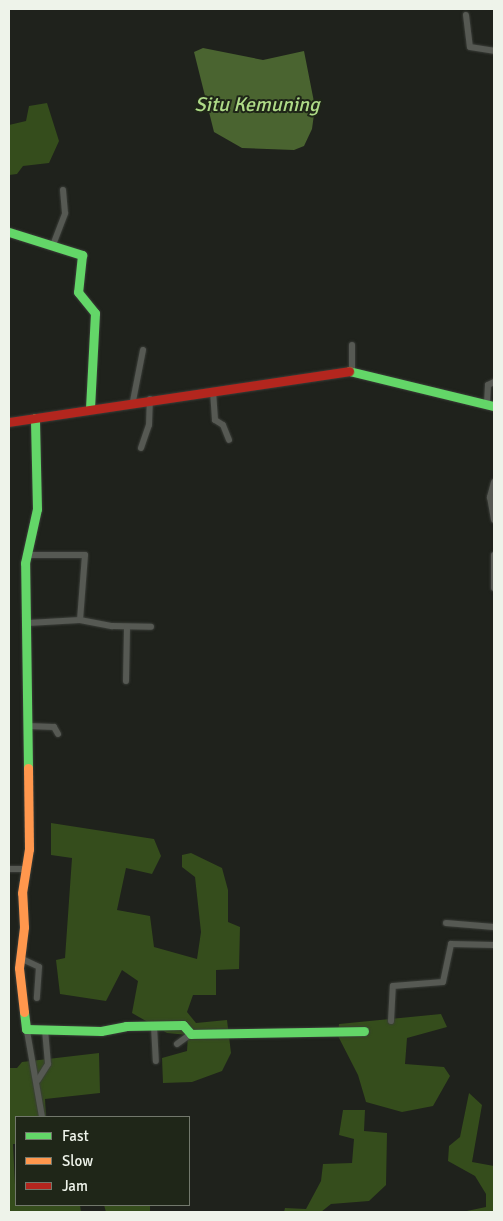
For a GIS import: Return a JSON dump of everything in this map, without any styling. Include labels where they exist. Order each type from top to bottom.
[{"type":"street","points":[[466,14],[470,47],[494,51]]},
{"type":"street","points":[[53,245],[65,213],[62,190]]},
{"type":"street","points":[[9,232],[82,255],[78,292],[95,313],[90,408]]},
{"type":"street","points":[[352,344],[352,371]]},
{"type":"street","points":[[133,401],[143,350]]},
{"type":"street","points":[[9,422],[133,401],[352,371],[491,405],[488,385],[494,382]]},
{"type":"street","points":[[213,391],[215,420],[223,425],[229,440]]},
{"type":"street","points":[[141,448],[149,425],[150,399]]},
{"type":"street","points":[[35,418],[37,509],[26,555],[29,849],[24,869],[20,958],[27,1031],[38,1080],[42,1116]]},
{"type":"street","points":[[494,482],[490,497],[494,520]]},
{"type":"street","points":[[26,555],[85,555],[80,620]]},
{"type":"street","points":[[494,555],[494,588]]},
{"type":"street","points":[[28,623],[80,620],[151,627]]},
{"type":"street","points":[[126,682],[127,626]]},
{"type":"street","points":[[28,726],[54,727],[58,734]]},
{"type":"street","points":[[9,869],[24,869]]},
{"type":"street","points":[[446,923],[494,927]]},
{"type":"street","points":[[391,1021],[392,986],[443,982],[451,944],[494,945]]},
{"type":"street","points":[[20,958],[40,967],[37,998]]},
{"type":"street","points":[[27,1031],[46,1029],[100,1031],[182,1025],[191,1034]]},
{"type":"street","points":[[154,1026],[156,1061]]},
{"type":"street","points":[[38,1080],[48,1064],[46,1029]]},
{"type":"street","points":[[176,1044],[191,1034],[364,1030]]},
{"type":"shaded area","points":[[47,103],[59,141],[49,163],[23,166],[17,174],[9,175],[9,125],[26,121],[29,106]]},
{"type":"shaded area","points":[[51,823],[154,839],[161,856],[152,874],[126,868],[117,910],[150,916],[154,947],[197,959],[201,932],[195,877],[182,867],[182,855],[191,853],[222,868],[228,890],[228,922],[240,927],[239,969],[216,970],[216,995],[193,995],[187,1012],[196,1023],[227,1020],[231,1053],[222,1071],[192,1082],[163,1083],[162,1058],[187,1051],[188,1035],[167,1033],[132,1013],[138,981],[122,970],[106,1001],[60,994],[56,960],[65,958],[72,858],[51,855]]},
{"type":"shaded area","points":[[441,1014],[447,1027],[407,1038],[405,1064],[444,1067],[450,1076],[433,1106],[402,1112],[366,1102],[358,1075],[338,1036],[339,1024]]},
{"type":"shaded area","points":[[99,1053],[100,1093],[45,1099],[46,1116],[15,1116],[15,1144],[13,1144],[15,1206],[80,1206],[81,1212],[9,1212],[9,1068],[17,1068],[22,1062]]},
{"type":"shaded area","points":[[469,1093],[482,1105],[472,1162],[494,1166],[494,1212],[462,1212],[486,1207],[486,1194],[475,1176],[448,1161],[449,1146],[460,1137]]},
{"type":"shaded area","points":[[343,1110],[365,1110],[364,1131],[387,1133],[386,1185],[369,1201],[331,1204],[321,1212],[284,1212],[285,1208],[306,1209],[321,1181],[323,1164],[352,1163],[354,1139],[339,1135]]},
{"type":"shaded area","points":[[104,1206],[150,1206],[150,1212],[106,1212]]},
{"type":"water","name":"Situ Kemuning","points":[[203,48],[263,60],[304,51],[315,107],[312,129],[304,146],[294,150],[242,148],[214,132],[194,52]]},
{"type":"traffic: fast","points":[[9,232],[82,255],[78,292],[95,313],[90,408]]},
{"type":"traffic: fast","points":[[349,371],[494,406]]},
{"type":"traffic: fast","points":[[28,768],[25,563],[37,509],[35,418]]},
{"type":"traffic: fast","points":[[24,1012],[26,1029],[101,1031],[126,1026],[183,1025],[191,1034],[364,1031]]},
{"type":"traffic: slow","points":[[24,1012],[19,968],[24,927],[22,893],[29,849],[28,768]]},
{"type":"traffic: jam","points":[[9,422],[349,371]]}]
